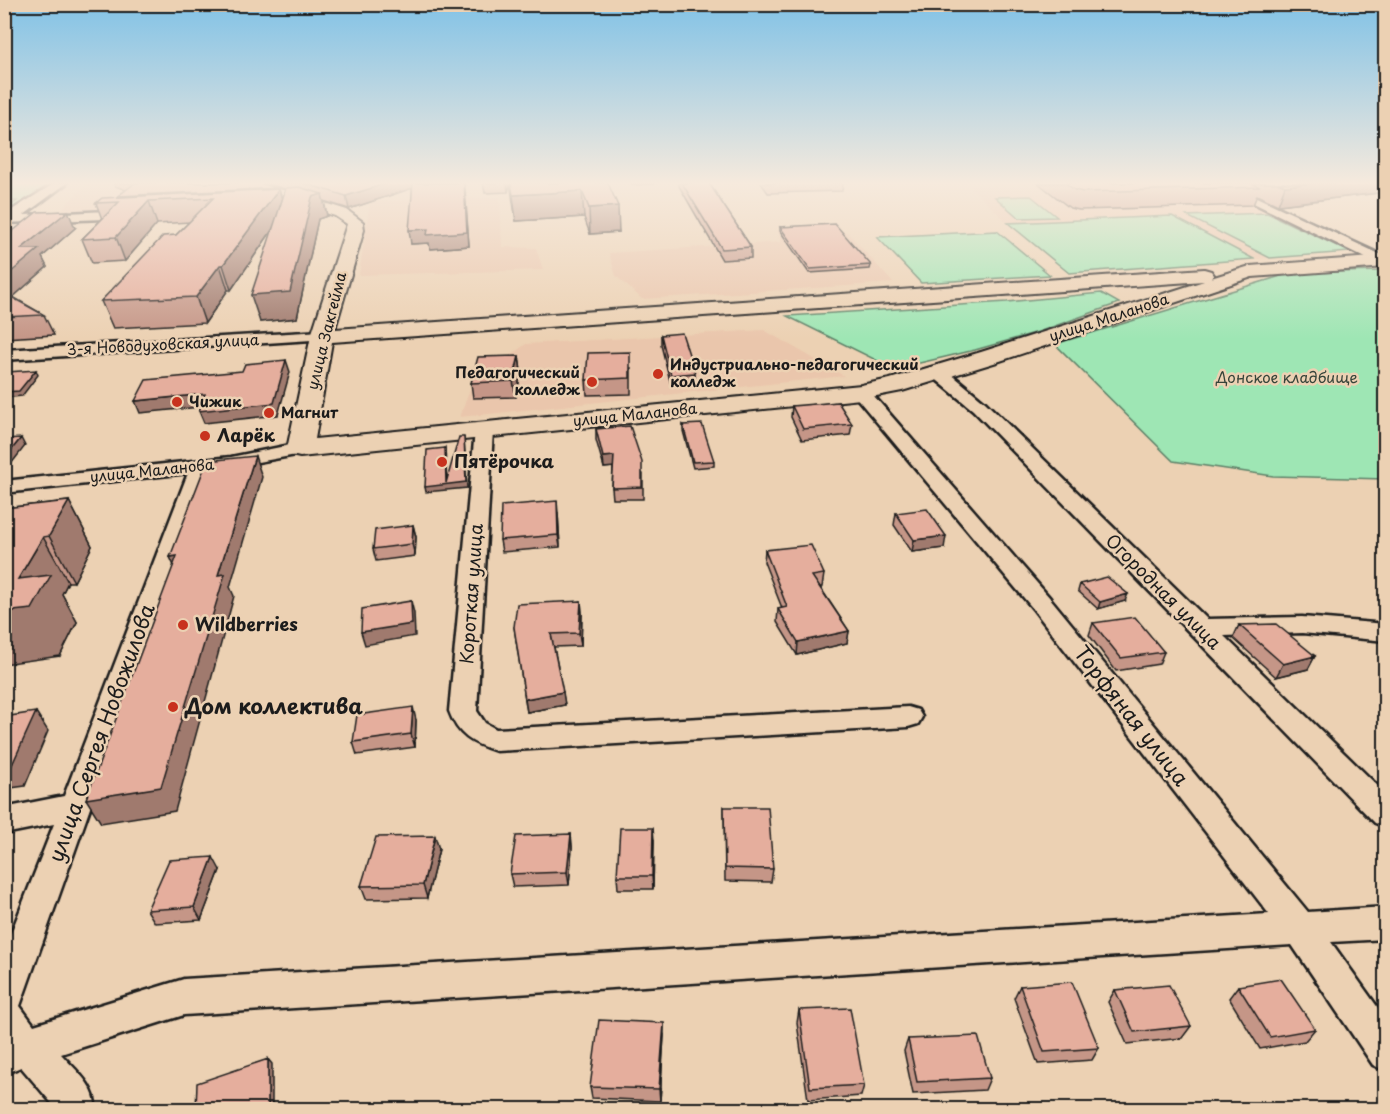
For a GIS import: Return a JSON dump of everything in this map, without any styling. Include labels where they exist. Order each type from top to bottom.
[{"type":"street","name":"улица Закгейма","points":[[300,449],[322,336],[352,235]]},
{"type":"street","points":[[1329,235],[1384,261]]},
{"type":"street","name":"улица Маланова","points":[[322,336],[1384,261]]},
{"type":"street","name":"улица Маланова","points":[[4,487],[231,463],[300,449],[861,392],[894,386],[1250,272]]},
{"type":"street","name":"3-я Новодуховская улица","points":[[4,355],[322,336]]},
{"type":"street","name":"Огородная улица","points":[[938,372],[979,406],[1386,814]]},
{"type":"street","name":"Торфяная улица","points":[[861,392],[1042,604],[1300,929],[1386,1052]]},
{"type":"street","name":"Короткая улица","points":[[484,430],[463,711],[466,721],[473,730],[496,740],[908,717]]},
{"type":"street","name":"улица Сергея Новожилова","points":[[4,1000],[201,466]]},
{"type":"street","points":[[1199,628],[1302,625],[1386,633]]},
{"type":"street","points":[[4,821],[74,807]]},
{"type":"street","points":[[16,1050],[184,997],[1386,923]]},
{"type":"street","points":[[4,1015],[16,1050],[76,1100],[75,1110]]},
{"type":"shaded area","points":[[365,235],[502,235],[502,247],[536,248],[543,270],[359,275]]},
{"type":"shaded area","points":[[779,235],[850,235],[893,283],[642,299],[616,276],[609,253],[781,242]]},
{"type":"shaded area","points":[[1023,235],[1314,235],[1350,252],[1069,273]]},
{"type":"shaded area","name":"Индустриально-педагогический колледж","points":[[764,330],[844,376],[460,417],[476,372],[512,354],[526,344]]},
{"type":"green space","points":[[1002,235],[1050,275],[921,283],[877,237]]},
{"type":"green space","points":[[1023,235],[1208,235],[1254,259],[1069,273]]},
{"type":"green space","points":[[1225,235],[1314,235],[1350,252],[1270,258]]},
{"type":"green space","name":"Донское кладбище","points":[[1385,271],[1385,479],[1273,476],[1173,461],[1055,344],[1291,273]]},
{"type":"green space","points":[[1101,293],[1119,303],[1038,332],[894,369],[787,316],[1007,302]]},
{"type":"building","points":[[8,235],[38,235],[21,249],[39,249],[4,278],[4,238]]},
{"type":"building","points":[[86,235],[118,235],[116,237],[82,239]]},
{"type":"building","points":[[245,235],[196,297],[101,301],[163,236]]},
{"type":"building","points":[[271,235],[303,235],[290,292],[251,295]]},
{"type":"building","points":[[714,235],[743,235],[751,247],[722,249]]},
{"type":"building","points":[[786,235],[845,235],[871,265],[810,269]]},
{"type":"building","points":[[4,293],[44,315],[4,317]]},
{"type":"building","points":[[682,333],[695,373],[671,375],[661,335]]},
{"type":"building","points":[[630,352],[630,378],[586,380],[588,353]]},
{"type":"building","points":[[519,356],[513,381],[471,383],[478,357]]},
{"type":"building","points":[[286,360],[274,403],[199,411],[205,394],[135,401],[146,380],[242,371],[245,364]]},
{"type":"building","points":[[36,370],[19,391],[4,392],[4,376],[7,372]]},
{"type":"building","points":[[838,402],[852,424],[803,429],[792,406]]},
{"type":"building","points":[[702,424],[714,461],[693,462],[683,425]]},
{"type":"building","points":[[630,426],[642,462],[642,487],[612,488],[614,456],[603,457],[596,429]]},
{"type":"building","points":[[459,437],[464,437],[466,482],[425,487],[427,450],[445,448],[446,483]]},
{"type":"building","points":[[21,438],[4,459],[4,439]]},
{"type":"building","points":[[255,456],[218,575],[225,574],[161,787],[86,799],[177,556],[170,557],[207,461]]},
{"type":"building","points":[[69,501],[49,536],[43,537],[18,579],[51,575],[32,609],[4,612],[4,508]]},
{"type":"building","points":[[557,501],[558,535],[500,540],[501,506]]},
{"type":"building","points":[[927,509],[946,536],[914,540],[896,513]]},
{"type":"building","points":[[413,525],[412,544],[373,549],[375,530]]},
{"type":"building","points":[[811,545],[824,574],[812,576],[849,631],[798,642],[778,609],[787,607],[765,550]]},
{"type":"building","points":[[1107,577],[1128,594],[1100,602],[1080,584]]},
{"type":"building","points":[[411,601],[412,624],[361,632],[362,609]]},
{"type":"building","points":[[581,601],[579,633],[551,634],[563,692],[525,699],[514,627],[517,604]]},
{"type":"building","points":[[1135,617],[1164,652],[1121,658],[1093,623]]},
{"type":"building","points":[[1276,624],[1315,656],[1283,664],[1239,625]]},
{"type":"building","points":[[413,707],[411,734],[353,742],[357,715]]},
{"type":"building","points":[[36,712],[11,767],[4,768],[4,717]]},
{"type":"building","points":[[724,807],[768,807],[773,869],[725,868]]},
{"type":"building","points":[[620,828],[653,828],[652,876],[617,876]]},
{"type":"building","points":[[571,834],[567,872],[510,874],[516,836]]},
{"type":"building","points":[[435,836],[423,885],[361,886],[376,837]]},
{"type":"building","points":[[213,857],[194,907],[147,910],[169,860]]},
{"type":"building","points":[[1281,979],[1315,1029],[1270,1037],[1238,986]]},
{"type":"building","points":[[1072,982],[1099,1048],[1044,1052],[1020,986]]},
{"type":"building","points":[[1169,985],[1191,1026],[1134,1032],[1115,990]]},
{"type":"building","points":[[850,1008],[864,1085],[810,1088],[799,1010]]},
{"type":"building","points":[[599,1020],[664,1023],[659,1089],[590,1087]]},
{"type":"building","points":[[978,1036],[990,1078],[917,1082],[908,1039]]},
{"type":"building","points":[[268,1059],[268,1110],[196,1110],[197,1083]]},
{"type":"place","name":"Индустриально-педагогический колледж","points":[[658,374]]},
{"type":"place","name":"Педагогический колледж","points":[[592,382]]},
{"type":"place","name":"Чижик","points":[[177,402]]},
{"type":"place","name":"Магнит","points":[[269,413]]},
{"type":"place","name":"Ларёк","points":[[205,436]]},
{"type":"place","name":"Пятёрочка","points":[[442,462]]},
{"type":"place","name":"Wildberries","points":[[183,625]]},
{"type":"place","name":"Дом коллектива","points":[[173,707]]}]
